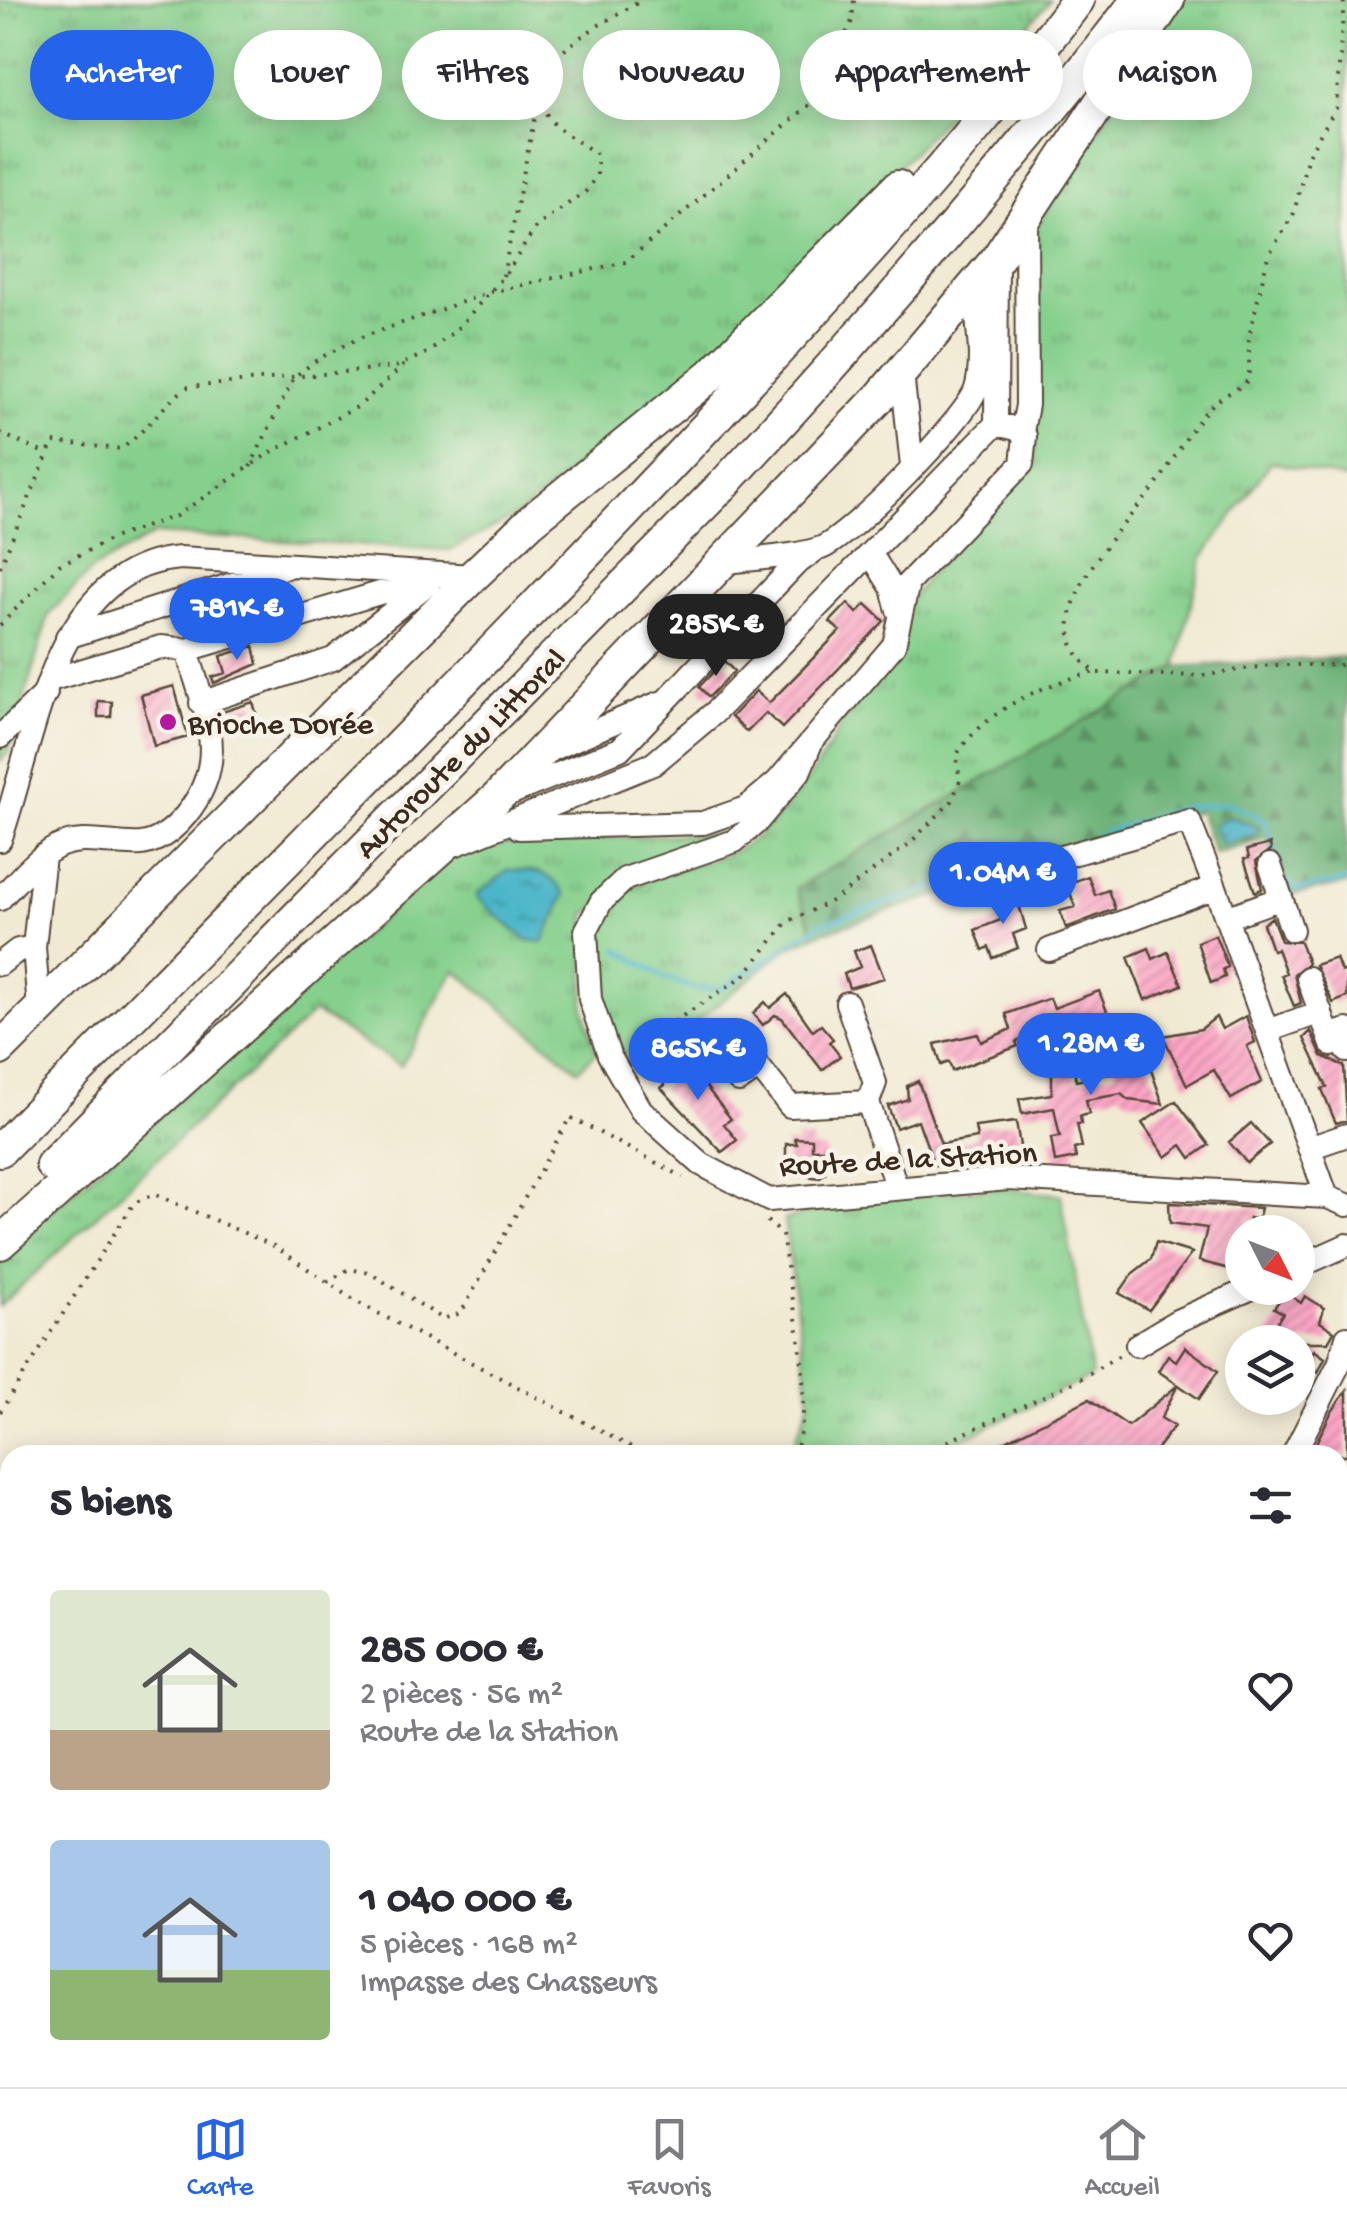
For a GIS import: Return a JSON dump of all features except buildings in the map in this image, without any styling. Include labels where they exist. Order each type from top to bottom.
[{"type":"highway","points":[[0,1049],[532,521],[683,400],[767,322],[941,144],[1074,0]]},
{"type":"highway","name":"Autoroute du Littoral","points":[[0,1150],[563,578],[774,355],[960,150],[1074,0]]},
{"type":"highway","name":"Autoroute du Littoral","points":[[0,1218],[737,470],[936,249],[1138,0]]},
{"type":"highway","points":[[0,1242],[421,868],[498,814],[538,755],[902,373],[974,288],[1026,217],[1168,0]]},
{"type":"street","points":[[498,814],[704,823],[726,818],[777,782],[812,744],[896,642],[908,582],[1022,464],[1027,404],[1026,217]]},
{"type":"street","points":[[498,814],[653,764],[714,713],[996,424],[996,259]]},
{"type":"street","points":[[498,814],[614,753],[795,565],[858,524],[912,466],[976,391],[974,288]]},
{"type":"street","points":[[902,373],[912,466]]},
{"type":"street","points":[[996,424],[1022,432]]},
{"type":"street","points":[[721,562],[818,549]]},
{"type":"street","points":[[870,554],[892,588],[901,618]]},
{"type":"street","points":[[0,840],[67,637],[86,606],[115,582],[154,562],[180,558],[474,576]]},
{"type":"street","points":[[67,637],[299,564]]},
{"type":"street","points":[[0,737],[51,685],[161,647],[186,650],[440,575]]},
{"type":"street","points":[[202,703],[333,659],[440,575]]},
{"type":"street","points":[[151,842],[178,824],[210,775],[212,742],[186,650]]},
{"type":"street","points":[[538,755],[670,698]]},
{"type":"street","name":"Route de la Station","points":[[812,744],[799,772],[773,807],[735,841],[625,879],[601,902],[586,931],[585,968],[590,998],[615,1068],[641,1110],[701,1164],[769,1200],[1008,1179],[1337,1201]]},
{"type":"street","points":[[1047,861],[1190,821],[1309,1148],[1337,1201]]},
{"type":"street","points":[[0,899],[44,855],[78,841],[151,842],[219,832]]},
{"type":"street","points":[[38,1010],[34,946],[44,855]]},
{"type":"street","points":[[1270,866],[1292,930]]},
{"type":"street","points":[[1049,950],[1214,887]]},
{"type":"street","points":[[1226,918],[1281,898]]},
{"type":"street","points":[[0,964],[18,950],[34,946]]},
{"type":"street","points":[[1308,978],[1320,1012],[1342,1042]]},
{"type":"street","points":[[847,1003],[875,1083],[868,1102],[896,1186]]},
{"type":"street","points":[[1266,1030],[1320,1012]]},
{"type":"street","points":[[740,1081],[759,1067],[790,1106],[868,1102]]},
{"type":"street","points":[[1309,1148],[1347,1135]]},
{"type":"street","points":[[1315,1259],[1347,1245]]},
{"type":"street","points":[[1137,1345],[1177,1320],[1225,1300]]},
{"type":"street","points":[[1298,1445],[1347,1340]]},
{"type":"path","points":[[563,54],[642,0]]},
{"type":"path","points":[[250,467],[294,376],[359,338],[491,292],[626,262],[682,218],[815,100],[852,21],[854,0]]},
{"type":"path","points":[[1096,672],[1079,662],[1069,634],[1079,588],[1105,544],[1150,493],[1178,445],[1215,401],[1241,389],[1249,379],[1250,337],[1268,256],[1294,213],[1308,156],[1336,108],[1344,0]]},
{"type":"path","points":[[502,279],[534,120]]},
{"type":"path","points":[[0,567],[53,442],[121,448],[138,437],[167,400],[188,387],[395,367],[429,352],[491,292],[536,227],[586,191],[597,174],[597,154],[549,120]]},
{"type":"path","points":[[0,625],[59,565],[112,538],[176,516],[250,467],[359,406],[407,362]]},
{"type":"path","points":[[0,433],[46,454]]},
{"type":"path","points":[[615,1068],[634,1045],[668,1021],[717,997],[744,976],[787,922],[834,900],[909,844],[952,800],[960,780],[956,756],[965,742],[1026,696],[1065,679],[1096,672],[1200,676],[1270,665],[1347,666]]},
{"type":"path","points":[[327,1282],[349,1269],[370,1273],[443,1318],[454,1318],[461,1313],[570,1117],[691,1181]]},
{"type":"path","points":[[0,1412],[134,1203],[146,1194],[274,1246],[355,1301],[627,1445]]},
{"type":"path","points":[[760,1218],[782,1234],[804,1401],[798,1445]]},
{"type":"path","points":[[940,1445],[1080,1380],[1137,1345]]},
{"type":"green space","points":[[0,0],[1050,0],[1024,30],[800,30],[800,120],[943,120],[736,337],[516,516],[450,550],[155,534],[93,569],[49,614],[8,753],[0,761]]},
{"type":"green space","points":[[1180,0],[1347,0],[1347,479],[1271,462],[1202,559],[1176,667],[797,888],[815,935],[788,948],[632,1073],[608,1019],[597,981],[595,941],[599,921],[608,904],[623,892],[643,881],[732,852],[776,818],[822,758],[916,592],[958,542],[1035,465],[1037,225],[1104,120],[1252,120],[1252,30],[1161,30]]},
{"type":"green space","points":[[1347,657],[1347,884],[1283,896],[1269,838],[1214,854],[1199,811],[815,935],[796,888],[1176,667]]},
{"type":"green space","points":[[731,832],[586,914],[584,1009],[596,1053],[578,1070],[455,970],[401,1066],[314,1012],[0,1306],[0,1256],[441,866],[473,845]]},
{"type":"green space","points":[[997,1188],[1061,1195],[1092,1376],[951,1445],[794,1445],[810,1401],[784,1220],[847,1201]]},
{"type":"water","points":[[1231,817],[1260,828],[1258,833],[1222,845],[1213,825]]},
{"type":"water","points":[[509,870],[542,873],[565,895],[543,942],[526,940],[478,899],[477,894]]},
{"type":"waterway","points":[[1098,835],[1185,807],[1231,804],[1265,820],[1279,862]]},
{"type":"waterway","points":[[618,949],[665,978],[696,989],[723,988],[821,924],[1045,852]]},
{"type":"waterway","points":[[1286,882],[1296,890],[1347,881]]},
{"type":"place","name":"Brioche Dorée","points":[[168,722]]}]
